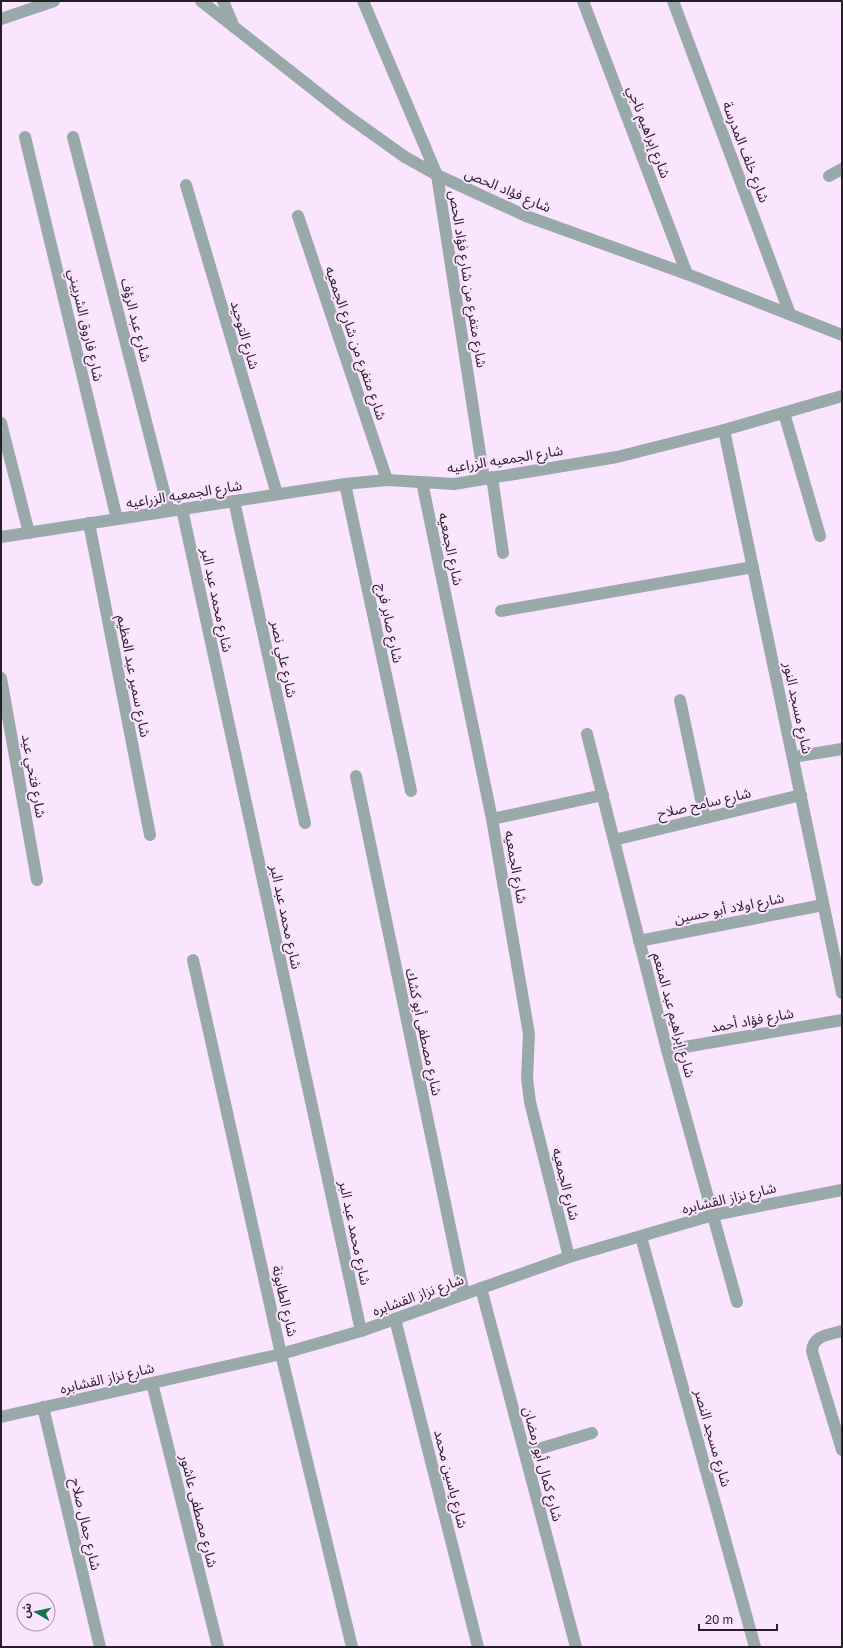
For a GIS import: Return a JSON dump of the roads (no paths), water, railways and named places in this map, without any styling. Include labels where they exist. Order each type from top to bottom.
[{"type":"street","points":[[1,19],[54,1]]},
{"type":"street","name":"شارع فؤاد الحص","points":[[201,1],[346,115],[405,157],[437,175],[526,216],[687,274],[842,335]]},
{"type":"street","points":[[223,1],[235,28]]},
{"type":"street","name":"شارع متفرع من شارع فؤاد الحص","points":[[363,1],[437,175],[488,478],[503,553]]},
{"type":"street","name":"شارع إبراهيم ناجي","points":[[583,1],[687,274]]},
{"type":"street","name":"شارع خلف المدرسة","points":[[673,1],[790,314]]},
{"type":"street","name":"شارع فاروق الشربيني","points":[[25,137],[117,519]]},
{"type":"street","name":"شارع عبد الرؤف","points":[[73,137],[169,511]]},
{"type":"street","points":[[829,176],[842,169]]},
{"type":"street","name":"شارع التوحيد","points":[[186,185],[277,494]]},
{"type":"street","name":"شارع متفرع من شارع الجمعيه","points":[[298,216],[387,480]]},
{"type":"street","name":"شارع الجمعيه الزراعيه","points":[[1,537],[345,484],[387,480],[454,484],[617,457],[724,430],[842,396]]},
{"type":"street","points":[[784,413],[820,536]]},
{"type":"street","points":[[1,423],[29,532]]},
{"type":"street","name":"شارع مسجد النور","points":[[724,430],[842,993]]},
{"type":"street","name":"شارع الجمعيه","points":[[422,482],[492,819],[529,1034],[527,1078],[530,1102],[569,1257]]},
{"type":"street","name":"شارع صابر فرج","points":[[345,484],[411,791]]},
{"type":"street","name":"شارع علي نصر","points":[[234,501],[305,823]]},
{"type":"street","name":"شارع محمد عبد البر","points":[[182,509],[361,1330]]},
{"type":"street","name":"شارع سمير عبد العظيم","points":[[89,523],[150,834]]},
{"type":"street","points":[[501,611],[753,567]]},
{"type":"street","name":"شارع فتحي عيد","points":[[1,678],[37,880]]},
{"type":"street","points":[[680,700],[705,818]]},
{"type":"street","name":"شارع إبراهيم عبد المنعم","points":[[587,734],[667,1050],[737,1302]]},
{"type":"street","points":[[793,757],[842,749]]},
{"type":"street","name":"شارع مصطفى أبو كشك","points":[[356,776],[464,1294]]},
{"type":"street","points":[[492,819],[603,795]]},
{"type":"street","name":"شارع سامح صلاح","points":[[614,840],[801,795]]},
{"type":"street","name":"شارع اولاد أبو حسين","points":[[640,941],[824,905]]},
{"type":"street","name":"شارع الطابونة","points":[[193,960],[281,1354],[352,1647]]},
{"type":"street","name":"شارع فؤاد أحمد","points":[[667,1050],[842,1020]]},
{"type":"street","name":"شارع نزاز القشابره","points":[[1,1417],[281,1354],[395,1319],[569,1257],[713,1215],[842,1190]]},
{"type":"street","name":"شارع مسجد النصر","points":[[641,1237],[756,1647]]},
{"type":"street","name":"شارع كمال أبو رمضان","points":[[481,1288],[576,1647]]},
{"type":"street","name":"شارع ياسين محمد","points":[[395,1319],[478,1647]]},
{"type":"street","points":[[842,1331],[823,1336],[815,1342],[812,1351],[842,1450]]},
{"type":"street","name":"شارع مصطفى عاشور","points":[[152,1383],[218,1647]]},
{"type":"street","name":"شارع جمال صلاح","points":[[43,1407],[100,1647]]},
{"type":"street","points":[[525,1453],[592,1433]]}]
